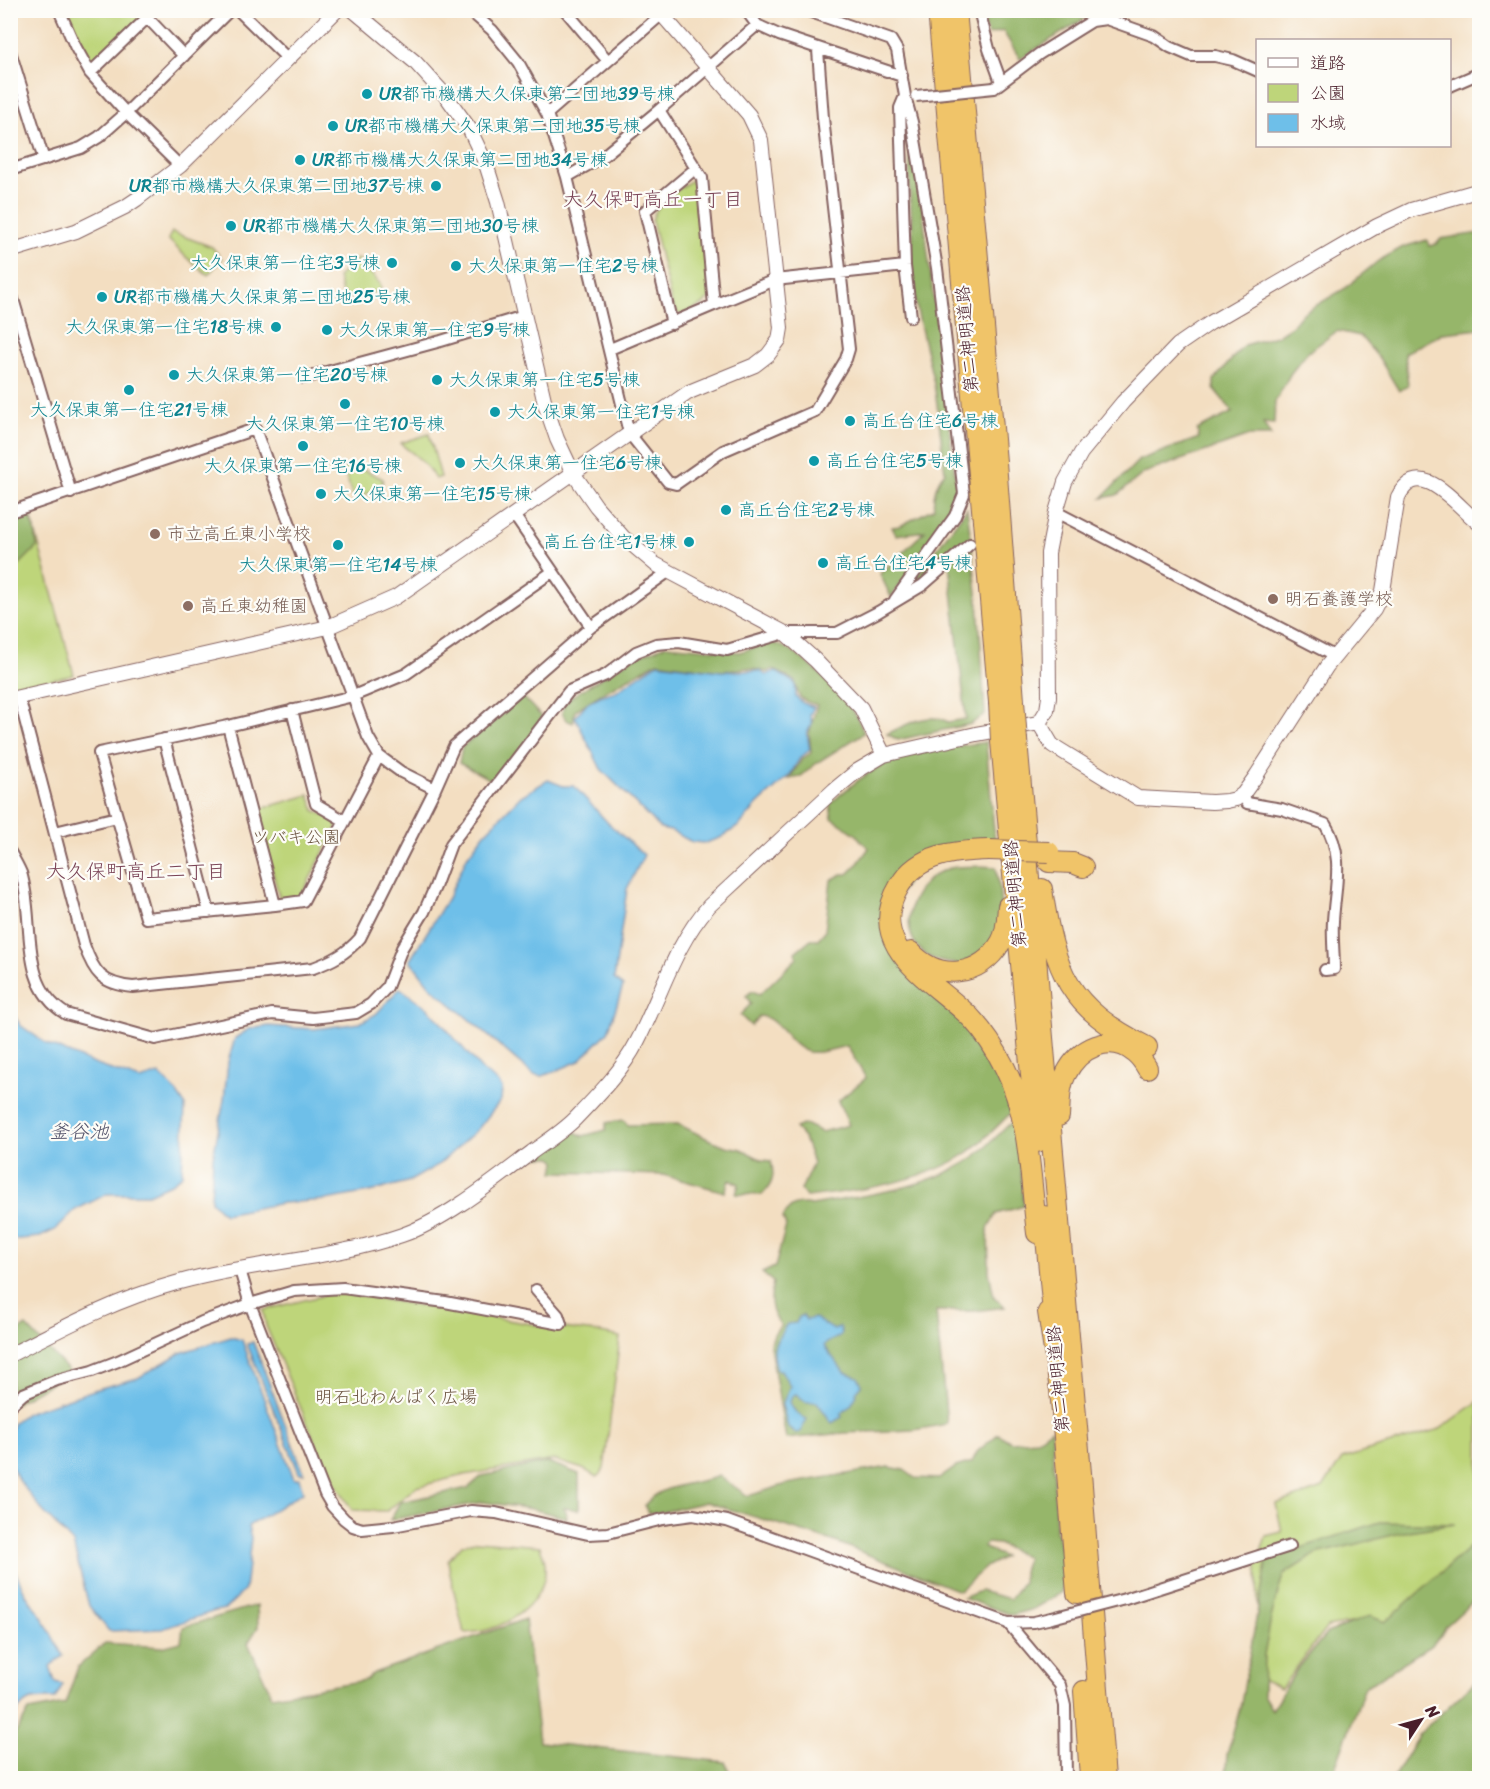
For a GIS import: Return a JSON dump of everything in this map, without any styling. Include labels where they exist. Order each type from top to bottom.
[{"type":"highway","name":"第二神明道路","points":[[938,10],[1006,701],[1013,872],[1051,1269],[1105,1779]]},
{"type":"highway","name":"第二神明道路","points":[[956,10],[996,462],[1006,701]]},
{"type":"highway","name":"第二神明道路","points":[[1009,741],[1023,792],[1052,1152],[1051,1269],[1061,1396],[1074,1479],[1080,1627],[1090,1779]]},
{"type":"highway","points":[[1023,792],[1034,837],[1050,938],[1064,976],[1073,992],[1096,1015],[1123,1035],[1147,1047]]},
{"type":"highway","points":[[989,856],[967,851],[937,855],[921,864],[901,884],[894,897],[890,913],[891,929],[898,951],[907,963],[972,1019],[992,1044],[1015,1088],[1051,1269]]},
{"type":"highway","points":[[1013,872],[1007,923],[1002,942],[989,958],[971,969],[956,972],[936,970],[921,962],[906,945],[899,918],[904,894],[920,876],[941,864],[989,856],[1049,857],[1073,863],[1080,860]]},
{"type":"highway","points":[[1052,1152],[1059,1115],[1060,1091],[1065,1075],[1082,1053],[1093,1045],[1108,1043],[1122,1045],[1136,1053],[1147,1068]]},
{"type":"street","points":[[59,10],[90,73],[126,114],[180,166]]},
{"type":"street","points":[[10,170],[81,148],[99,137],[126,114],[230,10]]},
{"type":"street","points":[[238,10],[288,59]]},
{"type":"street","points":[[10,250],[76,231],[125,207],[180,166],[337,10]]},
{"type":"street","points":[[353,10],[415,62],[446,96],[469,129],[486,164],[498,202],[545,404],[557,439],[573,473],[596,506],[623,537],[668,572],[785,633],[823,667],[861,708],[884,755]]},
{"type":"street","points":[[469,10],[492,30],[518,62],[547,114],[567,177],[629,433],[668,482],[675,484],[723,451],[815,411],[846,359],[849,349],[823,118],[818,50]]},
{"type":"street","points":[[565,10],[608,61]]},
{"type":"street","points":[[746,10],[758,25],[818,50],[902,76]]},
{"type":"street","points":[[805,10],[891,40],[897,50],[902,76],[910,96],[912,122],[937,268],[964,494],[956,516],[893,603]]},
{"type":"street","points":[[839,10],[845,24]]},
{"type":"street","points":[[979,10],[998,85]]},
{"type":"street","points":[[547,114],[660,12],[749,115],[760,140],[781,328],[778,340],[768,355],[755,365],[689,392],[396,597],[328,627],[15,698],[55,832],[87,954],[96,972],[118,985],[133,987],[313,968],[333,961],[349,950],[360,938],[435,789],[454,746],[591,627],[668,572]]},
{"type":"street","points":[[90,73],[143,14],[184,56]]},
{"type":"street","points":[[911,317],[905,266],[900,108],[910,96],[998,85],[1039,54],[1092,21],[1106,19],[1154,36],[1170,47],[1191,56],[1215,56],[1233,60],[1256,71]]},
{"type":"street","points":[[567,177],[602,157],[758,25]]},
{"type":"street","points":[[10,51],[44,160]]},
{"type":"street","points":[[1451,85],[1479,73]]},
{"type":"street","points":[[659,110],[702,178],[714,305]]},
{"type":"street","points":[[672,324],[645,211],[696,168]]},
{"type":"street","points":[[10,1355],[84,1316],[134,1296],[178,1282],[368,1244],[402,1235],[428,1224],[511,1168],[573,1121],[626,1062],[684,939],[695,921],[834,790],[857,771],[884,755],[966,736],[1039,723],[1047,710],[1049,697],[1048,553],[1056,512],[1065,482],[1081,453],[1140,383],[1178,345],[1210,323],[1377,226],[1412,210],[1479,190]]},
{"type":"street","points":[[610,349],[775,280],[905,266]]},
{"type":"street","points":[[10,289],[72,493]]},
{"type":"street","points":[[304,378],[524,316]]},
{"type":"street","points":[[10,512],[72,493],[255,429],[368,737],[379,756],[401,772],[435,789]]},
{"type":"street","points":[[1039,723],[1052,745],[1138,798],[1212,802],[1236,799],[1244,794],[1334,656],[1374,609],[1383,591],[1398,496],[1402,489],[1409,482],[1420,479],[1432,482],[1479,524]]},
{"type":"street","points":[[1056,512],[1334,656]]},
{"type":"street","points":[[514,515],[591,627]]},
{"type":"street","points":[[10,852],[21,873],[26,902],[30,955],[43,992],[53,1006],[66,1014],[155,1039],[272,1014],[313,1018],[356,1013],[371,1004],[387,987],[402,948],[424,912],[450,844],[569,691],[606,675],[636,652],[656,644],[679,642],[727,650],[785,633],[837,633],[923,585],[970,544]]},
{"type":"street","points":[[379,756],[303,901],[146,918],[99,753],[228,726],[353,696],[406,675],[552,572]]},
{"type":"street","points":[[292,711],[316,804],[345,821]]},
{"type":"street","points":[[228,726],[275,905]]},
{"type":"street","points":[[164,740],[209,912]]},
{"type":"street","points":[[1244,794],[1248,802],[1282,808],[1325,824],[1334,838],[1338,882],[1333,921],[1334,969],[1324,970]]},
{"type":"street","points":[[55,832],[117,817]]},
{"type":"street","points":[[240,1270],[250,1304],[325,1494],[332,1506],[353,1526],[362,1529],[393,1526],[471,1511],[496,1513],[588,1534],[608,1533],[663,1519],[693,1515],[728,1521],[1008,1623],[1034,1622],[1125,1599],[1290,1546]]},
{"type":"street","points":[[10,1406],[23,1394],[57,1380],[92,1371],[250,1304],[294,1291],[343,1288],[445,1302],[561,1324],[558,1315],[537,1290]]},
{"type":"street","points":[[1008,1623],[1060,1685],[1065,1706],[1066,1779]]},
{"type":"green space","points":[[1122,10],[1125,12],[1123,18],[1104,13],[1087,17],[1020,59],[1003,31],[988,35],[981,11]]},
{"type":"green space","points":[[64,11],[133,11],[141,19],[93,68]]},
{"type":"green space","points":[[911,146],[922,205],[956,483],[960,492],[954,512],[891,597],[880,574],[925,531],[896,535],[892,527],[900,526],[934,508],[936,488],[945,472],[934,384],[910,265],[910,249],[913,239],[909,179]]},
{"type":"green space","points":[[694,178],[698,182],[710,297],[704,304],[681,315],[672,304],[652,221],[663,202]]},
{"type":"green space","points":[[172,232],[212,247],[222,259],[208,275],[168,239]]},
{"type":"green space","points":[[1479,233],[1479,329],[1443,333],[1405,353],[1408,385],[1399,391],[1379,358],[1360,336],[1337,331],[1307,353],[1291,373],[1275,402],[1274,424],[1263,423],[1271,436],[1249,436],[1144,473],[1117,495],[1102,498],[1139,460],[1199,438],[1197,430],[1233,412],[1214,389],[1214,380],[1244,345],[1276,336],[1293,325],[1303,313],[1344,289],[1378,261],[1403,247],[1427,240],[1429,246],[1437,244],[1440,239]]},
{"type":"green space","points":[[358,258],[380,284],[381,291],[348,298],[342,294],[338,277]]},
{"type":"green space","points":[[429,434],[441,477],[435,479],[424,464],[401,443]]},
{"type":"green space","points":[[352,464],[383,479],[381,488],[354,499],[343,468]]},
{"type":"green space","points":[[967,508],[978,601],[985,714],[971,724],[898,740],[887,734],[917,720],[933,718],[948,722],[966,719],[949,564],[906,591]]},
{"type":"green space","points":[[30,512],[74,675],[11,689],[10,519]]},
{"type":"green space","points":[[28,513],[35,529],[37,547],[11,573],[11,521]]},
{"type":"green space","points":[[771,643],[793,653],[818,672],[850,707],[864,733],[818,762],[800,777],[789,779],[802,759],[811,753],[809,733],[817,705],[803,700],[795,681],[773,669],[767,672],[748,668],[721,671],[657,662],[575,711],[573,723],[566,720],[562,713],[564,705],[580,691],[631,659],[666,645],[739,652]]},
{"type":"green space","points":[[522,696],[542,717],[528,740],[493,781],[459,763],[462,747]]},
{"type":"green space","points":[[986,742],[995,842],[926,854],[881,922],[964,1019],[987,1051],[1015,1109],[967,1153],[932,1171],[889,1184],[806,1197],[801,1190],[813,1163],[804,1138],[795,1128],[805,1124],[821,1132],[849,1125],[838,1101],[866,1078],[847,1046],[823,1052],[809,1052],[795,1044],[773,1021],[759,1016],[751,1026],[740,1015],[751,1004],[746,996],[752,991],[760,994],[797,958],[795,952],[811,939],[818,939],[825,931],[831,880],[842,874],[848,874],[869,848],[857,835],[832,818],[830,804],[850,787],[886,763],[921,752]]},
{"type":"green space","name":"ツバキ公園","points":[[309,795],[315,811],[335,819],[338,824],[301,896],[284,901],[279,896],[256,810]]},
{"type":"green space","points":[[996,867],[1000,915],[992,943],[962,964],[931,958],[918,948],[911,935],[909,920],[912,904],[919,890],[931,878],[947,869]]},
{"type":"green space","points":[[623,1120],[628,1125],[678,1124],[708,1139],[741,1149],[762,1160],[771,1161],[773,1175],[771,1183],[762,1195],[736,1194],[739,1184],[729,1180],[725,1192],[663,1175],[554,1172],[556,1162],[552,1157],[536,1157],[571,1130],[583,1136],[606,1130],[606,1123]]},
{"type":"green space","points":[[1012,1122],[1018,1139],[1024,1206],[996,1214],[988,1229],[989,1272],[994,1297],[1005,1307],[975,1311],[936,1311],[947,1424],[914,1430],[845,1433],[786,1439],[770,1346],[774,1334],[781,1325],[771,1305],[773,1282],[762,1273],[775,1267],[786,1226],[783,1218],[785,1214],[791,1207],[798,1204],[812,1205],[872,1194],[931,1179],[973,1158]]},
{"type":"green space","name":"明石北わんぱく広場","points":[[338,1292],[620,1337],[604,1469],[597,1477],[583,1469],[554,1460],[464,1475],[416,1487],[387,1511],[352,1510],[327,1470],[266,1326],[263,1310]]},
{"type":"green space","points":[[26,1326],[70,1372],[11,1406],[11,1336]]},
{"type":"green space","points":[[1479,1401],[1479,1542],[1381,1628],[1362,1621],[1327,1627],[1281,1688],[1259,1679],[1257,1565],[1266,1536],[1282,1532],[1276,1504],[1323,1488],[1342,1459],[1440,1429]]},
{"type":"green space","points":[[1052,1429],[1056,1530],[1063,1557],[1064,1580],[1061,1593],[1033,1609],[1012,1615],[963,1598],[980,1591],[1010,1599],[1023,1582],[1027,1557],[998,1544],[987,1543],[983,1547],[1004,1557],[987,1566],[959,1591],[836,1542],[706,1502],[663,1512],[648,1513],[645,1505],[660,1492],[719,1476],[748,1496],[787,1484],[889,1467],[904,1470],[915,1478],[939,1479],[956,1467],[972,1462],[977,1452],[998,1434],[1011,1442],[1037,1440]]},
{"type":"green space","points":[[548,1462],[579,1474],[579,1510],[564,1508],[567,1518],[532,1509],[483,1502],[390,1520],[400,1502],[468,1488],[482,1476]]},
{"type":"green space","points":[[1380,1522],[1455,1524],[1409,1531],[1316,1554],[1283,1575],[1271,1618],[1264,1656],[1263,1695],[1272,1710],[1296,1671],[1327,1633],[1370,1616],[1385,1622],[1479,1539],[1479,1596],[1446,1626],[1442,1634],[1430,1646],[1365,1687],[1331,1778],[1225,1778],[1227,1755],[1240,1708],[1267,1559]]},
{"type":"green space","points":[[477,1541],[540,1546],[545,1562],[545,1576],[536,1597],[519,1614],[487,1630],[464,1633],[448,1560],[462,1545]]},
{"type":"green space","points":[[257,1605],[258,1627],[248,1643],[272,1696],[366,1680],[374,1673],[525,1619],[539,1742],[725,1762],[732,1778],[11,1778],[11,1740],[29,1711],[65,1704],[78,1667],[105,1643],[162,1647],[181,1642],[183,1627]]},
{"type":"green space","points":[[1479,1678],[1479,1778],[1393,1778],[1419,1734]]},
{"type":"water","points":[[658,663],[721,671],[760,671],[766,675],[775,671],[795,683],[796,697],[803,703],[814,707],[810,715],[812,724],[807,733],[810,750],[800,758],[790,775],[757,805],[739,826],[720,838],[705,843],[692,842],[671,831],[661,829],[601,769],[575,717],[586,704],[616,691]]},
{"type":"water","points":[[548,780],[563,786],[574,786],[608,823],[644,855],[627,889],[614,979],[623,986],[608,1032],[579,1061],[542,1076],[534,1075],[430,986],[410,960],[448,898],[467,857],[485,833],[521,796]]},
{"type":"water","points":[[400,988],[429,1009],[484,1072],[497,1081],[502,1088],[501,1100],[478,1129],[438,1165],[410,1181],[374,1191],[326,1200],[283,1203],[224,1214],[211,1201],[213,1157],[224,1100],[228,1062],[235,1038],[249,1029],[269,1026],[314,1029],[360,1023],[376,1014]]},
{"type":"water","name":"釜谷池","points":[[11,1010],[20,1025],[47,1044],[140,1080],[159,1074],[175,1090],[185,1105],[182,1175],[168,1185],[148,1194],[107,1194],[75,1210],[55,1230],[40,1237],[11,1240]]},
{"type":"water","points":[[803,1315],[806,1320],[815,1318],[834,1330],[840,1327],[842,1333],[824,1346],[844,1372],[858,1377],[862,1385],[856,1392],[857,1395],[851,1405],[841,1414],[842,1417],[832,1423],[817,1402],[806,1402],[796,1394],[792,1396],[790,1402],[793,1408],[798,1415],[807,1419],[800,1432],[796,1433],[788,1427],[782,1405],[790,1386],[781,1370],[777,1370],[774,1350],[787,1324],[796,1323]]},
{"type":"water","points":[[231,1337],[242,1340],[294,1479],[299,1478],[303,1492],[248,1526],[251,1538],[245,1590],[225,1609],[162,1629],[109,1631],[89,1606],[73,1543],[41,1509],[18,1479],[11,1465],[11,1430],[14,1422],[26,1413],[138,1378],[180,1353]]},
{"type":"water","points":[[253,1342],[304,1473],[299,1473],[247,1344]]},
{"type":"water","points":[[11,1562],[26,1595],[42,1617],[63,1656],[50,1666],[55,1682],[63,1684],[55,1699],[29,1701],[11,1720]]},
{"type":"place","name":"UR都市機構大久保東第二団地39号棟","points":[[367,94]]},
{"type":"place","name":"UR都市機構大久保東第二団地35号棟","points":[[333,126]]},
{"type":"place","name":"UR都市機構大久保東第二団地34号棟","points":[[300,160]]},
{"type":"place","name":"UR都市機構大久保東第二団地37号棟","points":[[436,186]]},
{"type":"place","name":"UR都市機構大久保東第二団地30号棟","points":[[231,226]]},
{"type":"place","name":"大久保東第一住宅3号棟","points":[[392,263]]},
{"type":"place","name":"大久保東第一住宅2号棟","points":[[456,266]]},
{"type":"place","name":"UR都市機構大久保東第二団地25号棟","points":[[102,297]]},
{"type":"place","name":"大久保東第一住宅18号棟","points":[[276,327]]},
{"type":"place","name":"大久保東第一住宅9号棟","points":[[327,330]]},
{"type":"place","name":"大久保東第一住宅20号棟","points":[[174,375]]},
{"type":"place","name":"大久保東第一住宅5号棟","points":[[437,380]]},
{"type":"place","name":"大久保東第一住宅21号棟","points":[[129,390]]},
{"type":"place","name":"大久保東第一住宅10号棟","points":[[345,404]]},
{"type":"place","name":"大久保東第一住宅1号棟","points":[[495,412]]},
{"type":"place","name":"高丘台住宅6号棟","points":[[850,421]]},
{"type":"place","name":"大久保東第一住宅16号棟","points":[[303,446]]},
{"type":"place","name":"高丘台住宅5号棟","points":[[814,461]]},
{"type":"place","name":"大久保東第一住宅6号棟","points":[[460,463]]},
{"type":"place","name":"大久保東第一住宅15号棟","points":[[321,494]]},
{"type":"place","name":"高丘台住宅2号棟","points":[[726,510]]},
{"type":"place","name":"市立高丘東小学校","points":[[155,534]]},
{"type":"place","name":"高丘台住宅1号棟","points":[[689,542]]},
{"type":"place","name":"大久保東第一住宅14号棟","points":[[338,545]]},
{"type":"place","name":"高丘台住宅4号棟","points":[[823,563]]},
{"type":"place","name":"明石養護学校","points":[[1273,599]]},
{"type":"place","name":"高丘東幼稚園","points":[[188,606]]},
{"type":"district","name":"大久保町高丘一丁目","points":[[653,199]]},
{"type":"district","name":"大久保町高丘二丁目","points":[[136,871]]}]
